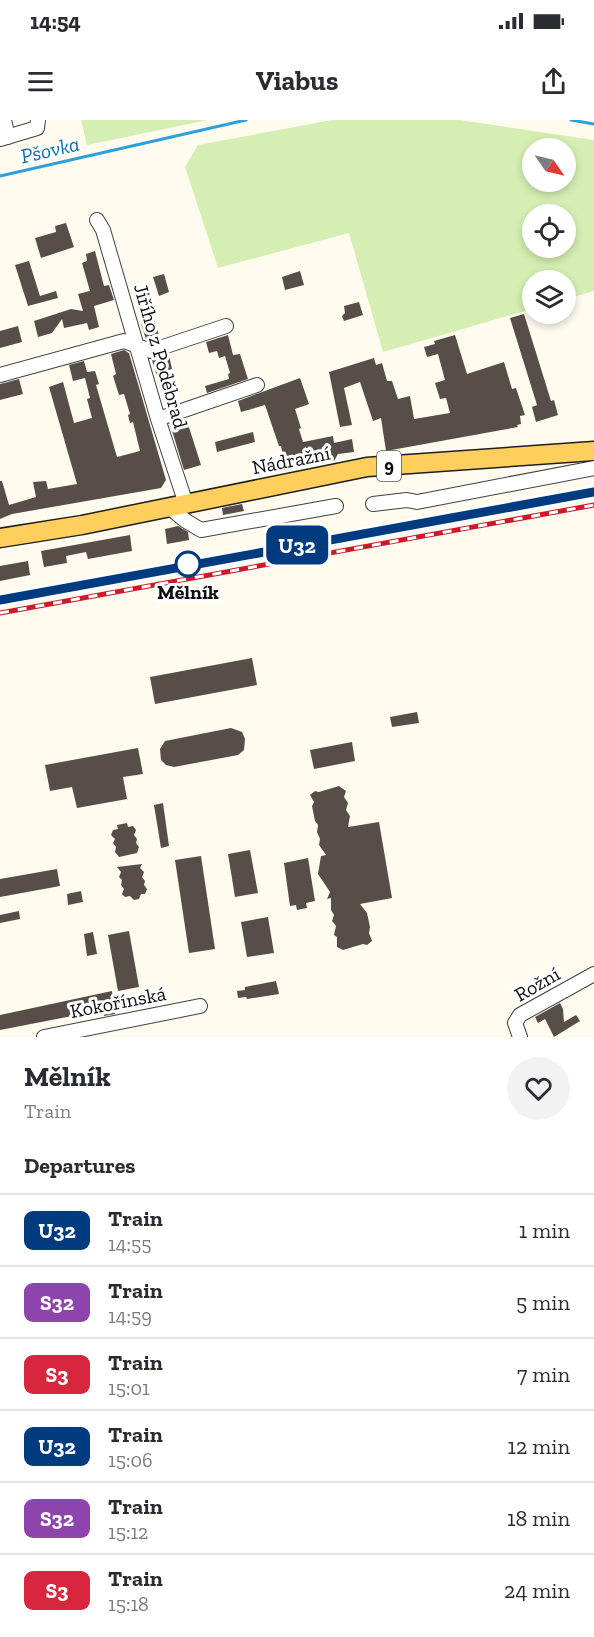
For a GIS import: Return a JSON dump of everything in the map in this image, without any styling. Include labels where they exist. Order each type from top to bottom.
[{"type":"main road","name":"Nádražní","points":[[0,538],[82,525],[367,467],[594,451]]},
{"type":"street","points":[[4,120],[4,138],[36,128],[38,120]]},
{"type":"street","name":"Jiřího z Poděbrad","points":[[97,220],[103,230],[138,346],[178,505]]},
{"type":"street","points":[[0,375],[124,341],[151,351],[226,326]]},
{"type":"street","points":[[158,419],[257,384]]},
{"type":"street","points":[[373,504],[408,500],[417,502],[594,468]]},
{"type":"street","points":[[178,505],[186,521],[201,530],[336,506]]},
{"type":"street","name":"Rožní","points":[[520,1037],[515,1023],[520,1015],[594,974]]},
{"type":"street","name":"Kokořínská","points":[[44,1037],[200,1006]]},
{"type":"green space","points":[[81,120],[208,120],[87,145]]},
{"type":"green space","points":[[332,120],[460,120],[594,140],[594,291],[576,296],[576,270],[522,270],[522,312],[383,352],[349,233],[218,268],[185,167],[198,145]]},
{"type":"building","points":[[66,223],[74,247],[41,258],[35,238],[56,232],[55,226]]},
{"type":"building","points":[[95,251],[104,286],[109,285],[114,300],[94,306],[99,327],[89,330],[87,323],[64,328],[62,319],[52,333],[38,337],[34,321],[71,309],[83,311],[78,294],[90,291],[82,263],[87,261],[86,254]]},
{"type":"building","points":[[29,261],[40,296],[56,291],[58,298],[28,306],[15,265]]},
{"type":"building","points":[[300,271],[304,285],[285,290],[282,277]]},
{"type":"building","points":[[164,274],[169,292],[159,296],[153,277]]},
{"type":"building","points":[[359,302],[363,315],[344,321],[342,316],[345,313],[344,306]]},
{"type":"building","points":[[522,315],[522,324],[527,324],[551,401],[554,400],[558,415],[536,422],[532,407],[537,405],[510,318]]},
{"type":"building","points":[[154,320],[159,335],[146,339],[141,324]]},
{"type":"building","points":[[18,326],[22,342],[0,348],[0,331]]},
{"type":"building","points":[[228,335],[233,355],[240,354],[248,379],[207,393],[205,386],[229,379],[228,374],[230,373],[225,356],[219,358],[217,351],[209,353],[206,342]]},
{"type":"building","points":[[455,335],[467,374],[504,362],[512,389],[516,388],[525,415],[520,416],[521,424],[517,425],[518,427],[386,451],[381,418],[373,421],[360,382],[344,388],[352,425],[340,427],[329,372],[374,358],[376,365],[382,363],[387,381],[392,381],[398,399],[410,396],[414,419],[450,413],[446,398],[440,399],[435,383],[445,380],[438,354],[427,357],[424,347],[435,344],[434,341]]},
{"type":"building","points":[[124,350],[129,353],[166,480],[161,488],[12,514],[0,519],[0,481],[2,481],[9,505],[36,497],[33,482],[46,481],[48,489],[77,484],[49,387],[63,382],[74,423],[92,418],[85,378],[73,381],[69,365],[84,361],[87,372],[95,371],[99,384],[96,385],[117,457],[140,451],[133,422],[130,423],[128,415],[130,414],[124,394],[119,395],[113,376],[116,374],[111,354]]},
{"type":"building","points":[[169,355],[172,369],[169,370],[178,402],[166,407],[152,360]]},
{"type":"building","points":[[300,378],[309,404],[295,409],[303,442],[333,436],[334,443],[352,439],[354,452],[338,454],[334,461],[286,470],[281,446],[279,446],[265,405],[241,412],[238,401]]},
{"type":"building","points":[[19,379],[23,394],[0,400],[0,384]]},
{"type":"building","points":[[185,419],[201,465],[184,470],[170,424]]},
{"type":"building","points":[[253,432],[255,442],[217,452],[215,442]]},
{"type":"building","points":[[242,504],[244,511],[223,515],[222,508]]},
{"type":"building","points":[[178,526],[188,532],[189,540],[167,544],[165,529]]},
{"type":"building","points":[[130,535],[132,551],[88,559],[86,552],[66,556],[67,563],[44,567],[41,551]]},
{"type":"building","points":[[28,561],[30,575],[0,581],[0,566]]},
{"type":"building","points":[[252,658],[257,685],[155,704],[150,677]]},
{"type":"building","points":[[417,712],[419,723],[392,727],[390,717]]},
{"type":"building","points":[[231,728],[242,732],[245,739],[244,750],[238,755],[174,767],[166,765],[161,760],[160,749],[165,741]]},
{"type":"building","points":[[352,742],[355,761],[314,769],[310,750]]},
{"type":"building","points":[[138,748],[143,774],[123,777],[127,799],[77,808],[72,787],[50,791],[45,765]]},
{"type":"building","points":[[339,786],[346,791],[344,797],[348,803],[346,810],[350,816],[348,827],[379,822],[392,898],[360,904],[367,913],[372,941],[367,945],[343,950],[337,947],[337,937],[334,935],[336,926],[332,921],[334,915],[331,910],[331,898],[327,899],[330,892],[318,874],[321,856],[326,855],[319,845],[318,825],[312,806],[314,802],[310,795],[315,791]]},
{"type":"building","points":[[163,803],[169,846],[161,848],[154,805]]},
{"type":"building","points":[[127,823],[128,827],[133,826],[136,830],[134,835],[139,847],[137,853],[119,857],[113,843],[115,839],[111,835],[113,830],[118,829],[117,825]]},
{"type":"building","points":[[250,850],[258,893],[235,897],[228,854]]},
{"type":"building","points":[[201,856],[215,949],[189,953],[175,860]]},
{"type":"building","points":[[308,858],[315,901],[306,903],[307,908],[297,910],[296,905],[290,906],[284,863]]},
{"type":"building","points":[[142,864],[140,868],[144,872],[142,877],[147,889],[145,894],[141,894],[139,899],[134,900],[130,896],[125,897],[122,894],[124,889],[121,885],[122,880],[119,877],[121,872],[117,867]]},
{"type":"building","points":[[57,869],[60,886],[0,897],[0,879]]},
{"type":"building","points":[[81,891],[83,902],[68,905],[67,894]]},
{"type":"building","points":[[19,911],[20,919],[0,923],[0,915]]},
{"type":"building","points":[[268,917],[274,953],[247,957],[241,922]]},
{"type":"building","points":[[129,931],[139,987],[118,991],[108,935]]},
{"type":"building","points":[[93,932],[97,954],[87,956],[84,934]]},
{"type":"building","points":[[276,981],[279,994],[247,999],[246,997],[238,998],[237,991],[245,990],[245,987]]},
{"type":"building","points":[[112,991],[115,1014],[104,1016],[103,1010],[0,1030],[0,1015]]},
{"type":"building","points":[[560,1003],[564,1022],[576,1015],[580,1021],[554,1037],[545,1019],[538,1023],[535,1017]]},
{"type":"waterway","name":"Pšovka","points":[[0,176],[246,120]]},
{"type":"waterway","name":"Pšovka","points":[[571,120],[594,124]]},
{"type":"railway","points":[[0,600],[594,492]]},
{"type":"railway","points":[[0,613],[594,505]]},
{"type":"train","name":"U32","points":[[0,600],[594,492]]},
{"type":"place","name":"Mělník","points":[[188,564]]}]
